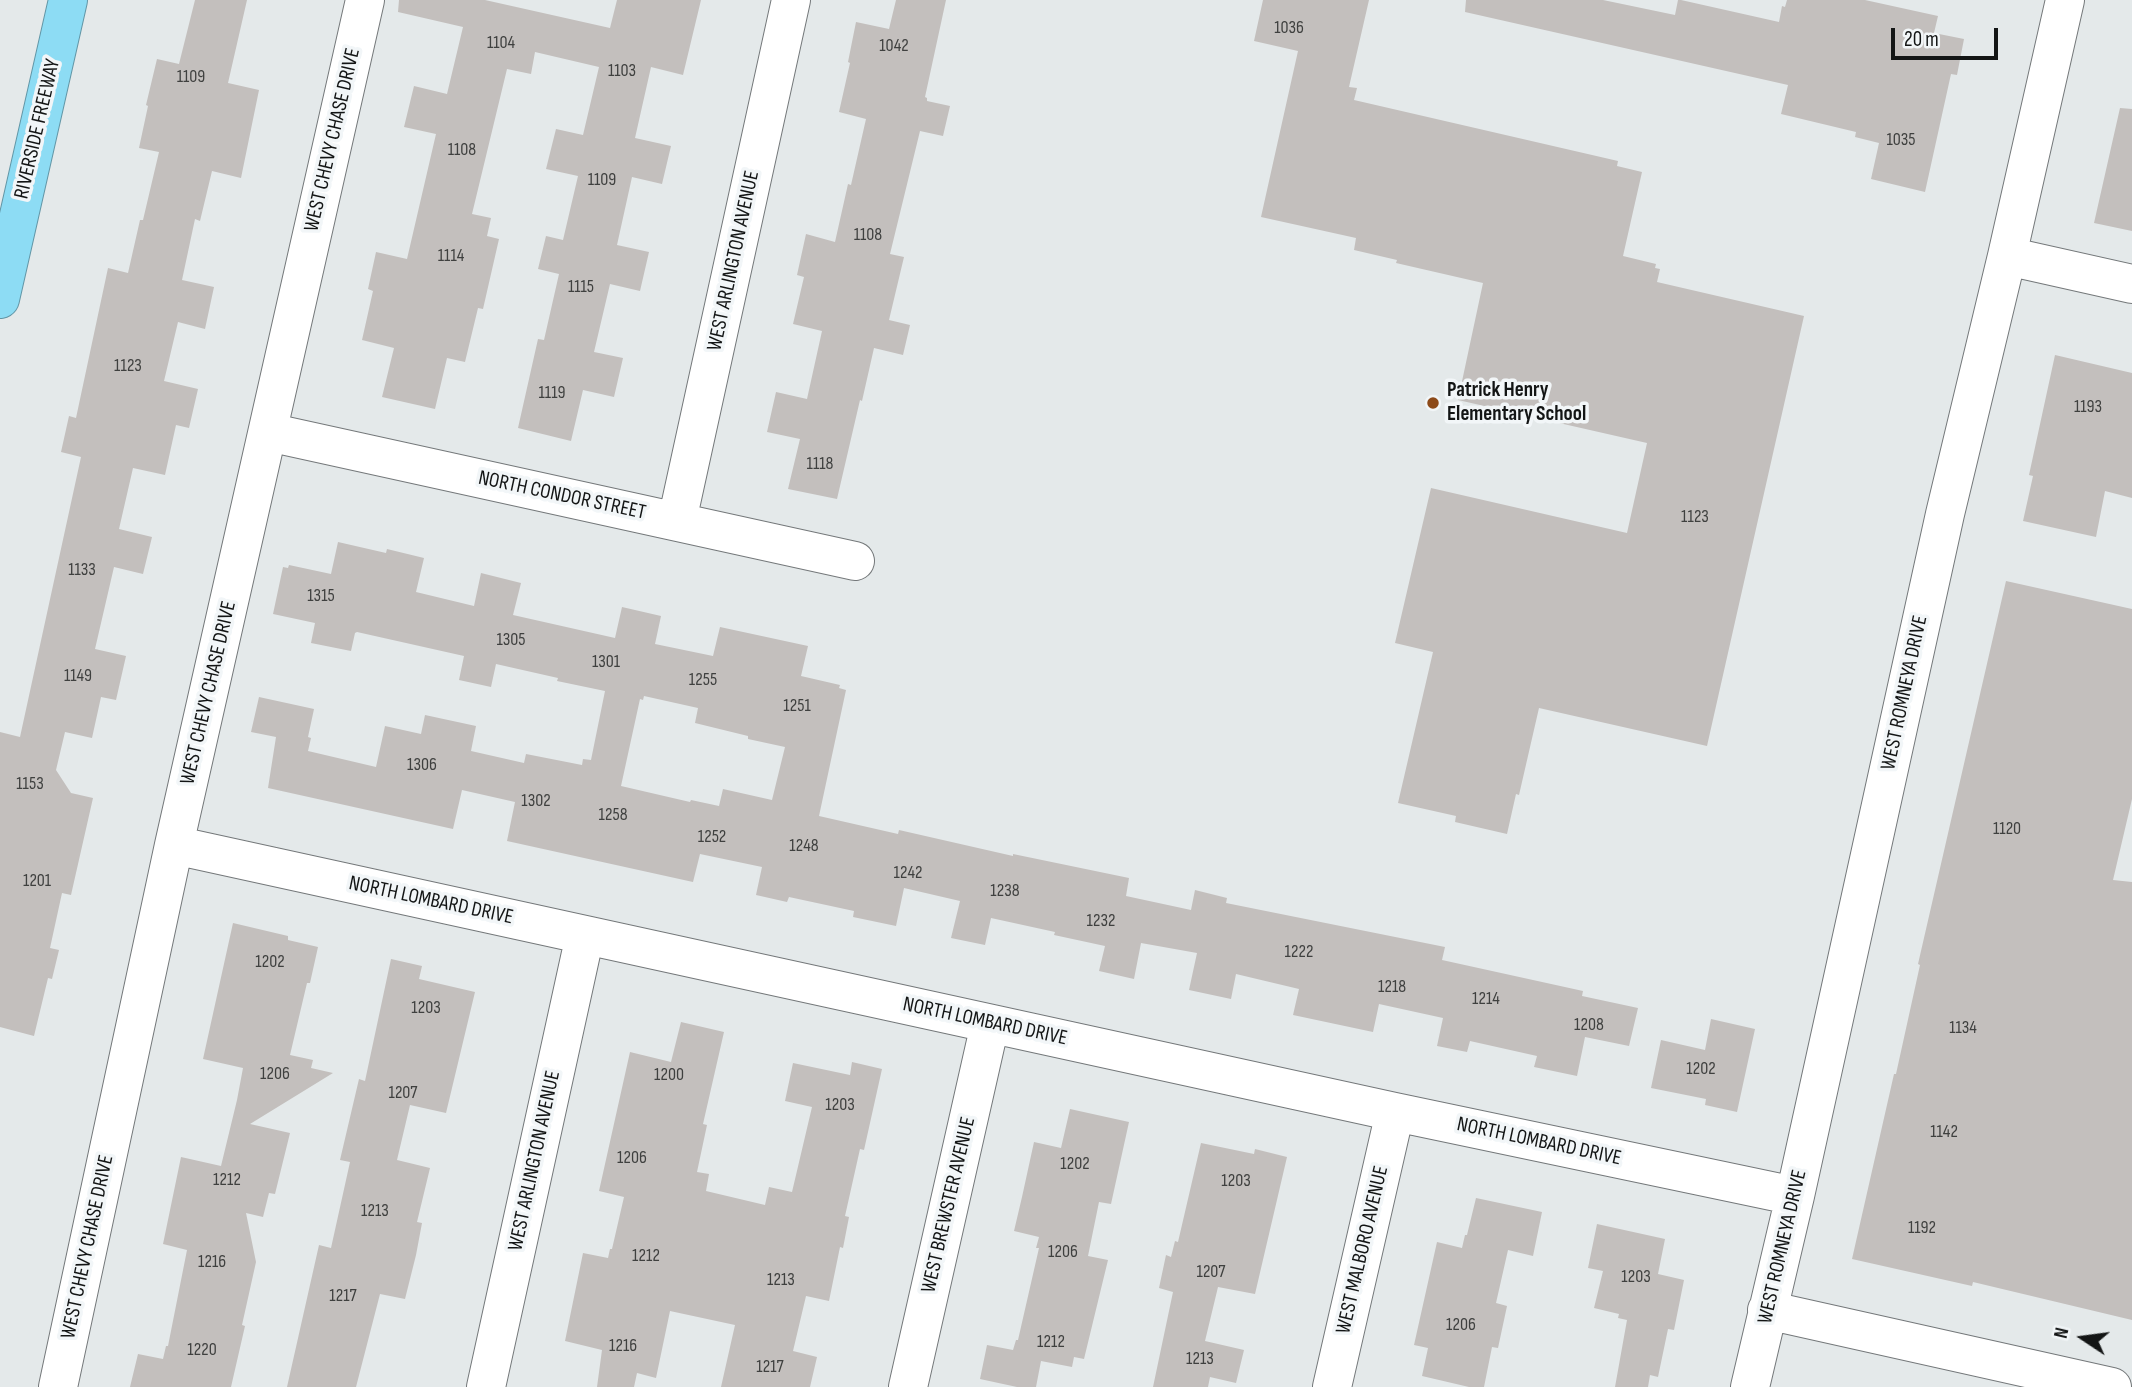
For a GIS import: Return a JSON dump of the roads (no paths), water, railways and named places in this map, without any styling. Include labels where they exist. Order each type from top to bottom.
[{"type":"highway","name":"RIVERSIDE FREEWAY","points":[[0,299],[68,0]]},
{"type":"street","name":"WEST CHEVY CHASE DRIVE","points":[[58,1387],[174,845],[365,0]]},
{"type":"street","name":"WEST ARLINGTON AVENUE","points":[[677,521],[791,0]]},
{"type":"street","name":"WEST ROMNEYA DRIVE","points":[[1750,1387],[1796,1196],[1945,514],[2065,0]]},
{"type":"street","points":[[2007,256],[2132,284]]},
{"type":"street","name":"NORTH CONDOR STREET","points":[[268,432],[855,561]]},
{"type":"street","name":"NORTH LOMBARD DRIVE","points":[[174,845],[1395,1112],[1796,1196]]},
{"type":"street","name":"WEST ARLINGTON AVENUE","points":[[486,1387],[585,935]]},
{"type":"street","name":"WEST BREWSTER AVENUE","points":[[908,1387],[990,1024]]},
{"type":"street","name":"WEST MALBORO AVENUE","points":[[1332,1387],[1395,1112]]},
{"type":"street","points":[[1767,1310],[2112,1387]]},
{"type":"place","name":"Patrick Henry Elementary School","points":[[1433,403]]}]
